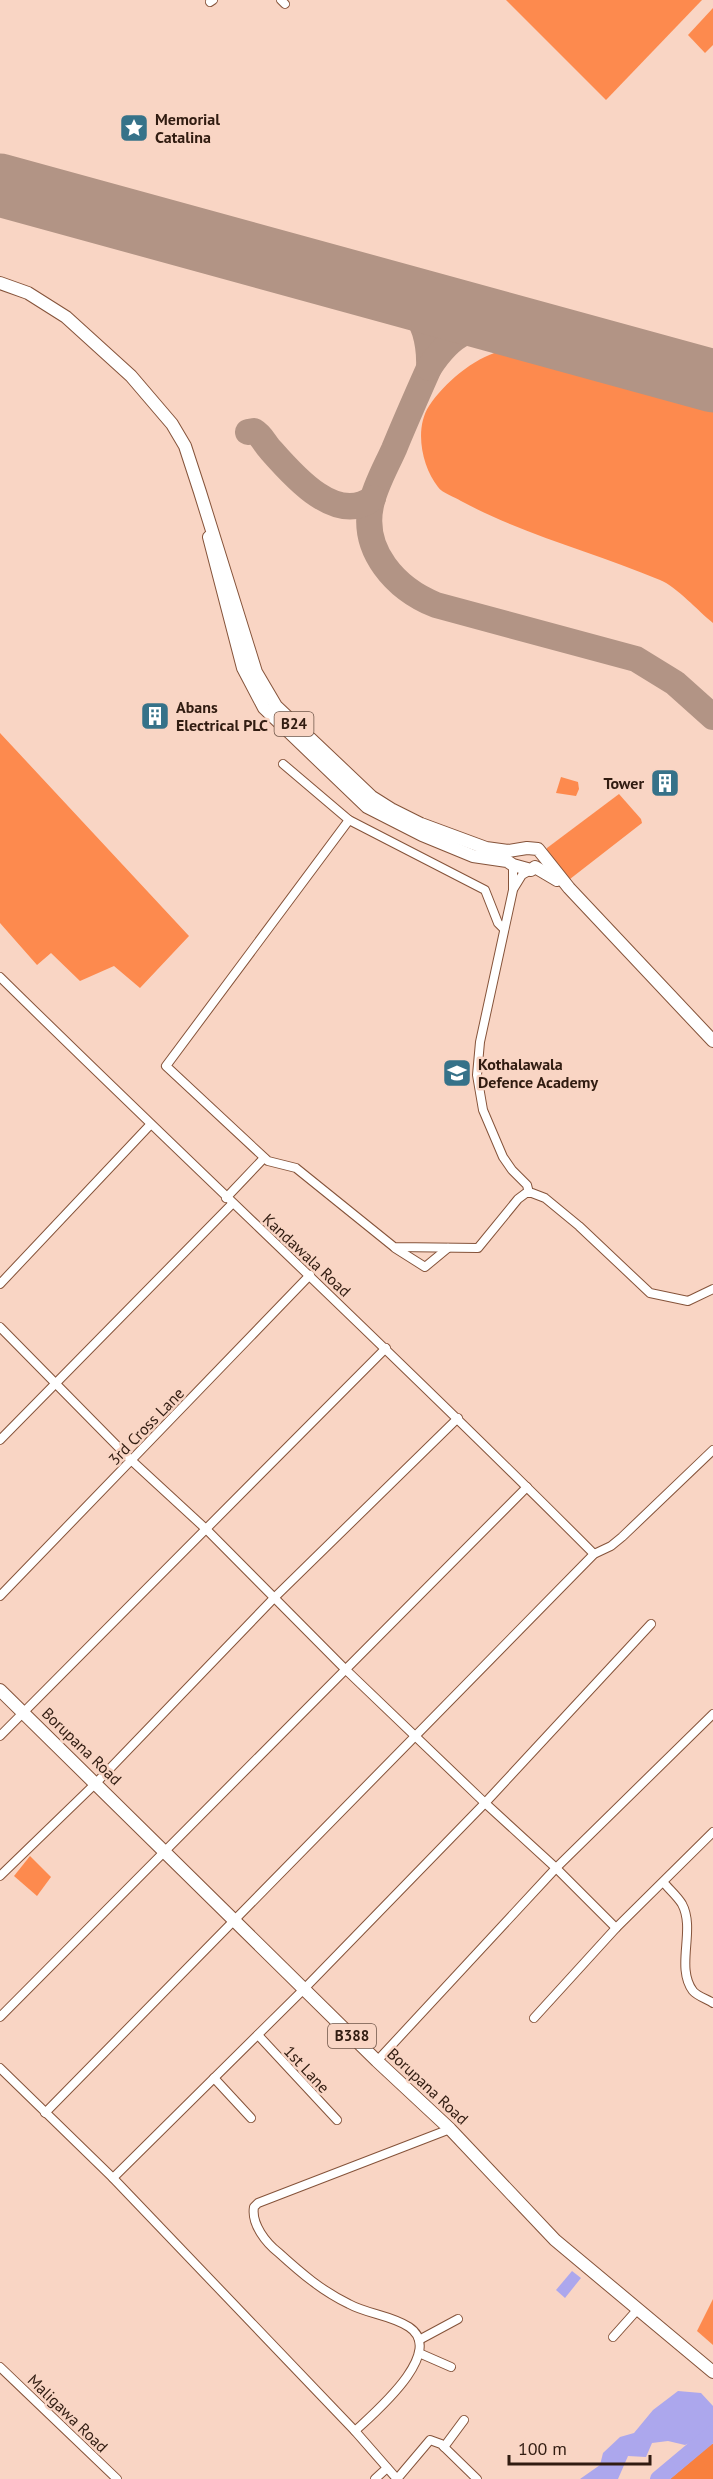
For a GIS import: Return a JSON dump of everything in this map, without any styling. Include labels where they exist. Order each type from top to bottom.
[{"type":"main road","name":"B24","points":[[0,283],[28,293],[66,316],[131,376],[172,424],[185,446],[256,672],[276,706],[372,797],[391,809],[421,824],[486,848],[508,851],[538,849],[569,888],[713,1041]]},
{"type":"main road","name":"B24","points":[[200,492],[212,552],[243,668],[264,708],[367,807],[473,856],[507,861],[531,870],[535,867],[569,888]]},
{"type":"main road","name":"Borupana Road","points":[[0,1690],[166,1850],[377,2061],[450,2129],[555,2240],[713,2372]]},
{"type":"street","points":[[283,764],[349,820],[485,890],[498,923],[504,929]]},
{"type":"street","points":[[349,820],[166,1066],[264,1158],[272,1163],[296,1168],[394,1247],[425,1268],[448,1248]]},
{"type":"street","points":[[513,865],[513,890],[478,1051],[478,1083],[483,1110],[503,1157],[527,1185],[529,1193]]},
{"type":"street","points":[[513,890],[522,875],[531,870]]},
{"type":"street","name":"Kandawala Road","points":[[0,977],[232,1204],[386,1348],[594,1554]]},
{"type":"street","points":[[0,1284],[150,1125]]},
{"type":"street","points":[[226,1198],[264,1158]]},
{"type":"street","points":[[394,1247],[478,1248],[518,1199],[529,1193],[545,1197],[565,1213],[650,1293],[688,1301],[713,1289]]},
{"type":"street","points":[[0,1440],[232,1204]]},
{"type":"street","name":"3rd Cross Lane","points":[[0,1596],[310,1275]]},
{"type":"street","points":[[0,1327],[57,1382],[131,1460],[207,1530],[345,1668],[616,1928]]},
{"type":"street","points":[[0,1736],[386,1348]]},
{"type":"street","points":[[0,1876],[96,1783],[274,1598],[458,1418]]},
{"type":"street","points":[[45,2113],[236,1922],[415,1735],[594,1554],[622,1537],[713,1450]]},
{"type":"street","points":[[0,2017],[527,1486]]},
{"type":"street","points":[[113,2178],[304,1989],[485,1803],[651,1624]]},
{"type":"street","points":[[377,2061],[556,1868],[713,1714]]},
{"type":"street","points":[[534,2018],[616,1928],[713,1832]]},
{"type":"street","points":[[664,1883],[682,1904],[686,1918],[687,1975],[694,1993],[713,2003]]},
{"type":"street","name":"1st Lane","points":[[258,2035],[337,2120]]},
{"type":"street","points":[[0,2068],[113,2178],[355,2431],[397,2479],[430,2440],[435,2440],[444,2447],[477,2479]]},
{"type":"street","points":[[214,2078],[251,2118]]},
{"type":"street","points":[[355,2431],[402,2386],[419,2353],[419,2340],[409,2327],[350,2306],[321,2289],[271,2247],[258,2227],[254,2211],[258,2203],[450,2129]]},
{"type":"street","points":[[613,2337],[639,2309]]},
{"type":"street","points":[[419,2340],[458,2319]]},
{"type":"street","points":[[419,2353],[451,2367]]},
{"type":"street","name":"Maligawa Road","points":[[0,2367],[117,2479]]},
{"type":"street","points":[[444,2447],[464,2421]]},
{"type":"street","points":[[375,2479],[387,2468]]},
{"type":"shaded area","points":[[506,0],[702,0],[606,100]]},
{"type":"shaded area","points":[[713,8],[713,45],[705,53],[688,35]]},
{"type":"shaded area","points":[[500,351],[713,411],[713,623],[667,583],[509,524],[449,495],[438,487],[424,459],[421,436],[424,415],[436,397],[460,372]]},
{"type":"shaded area","points":[[0,733],[189,936],[140,988],[114,966],[80,981],[51,953],[37,965],[0,923]]},
{"type":"shaded area","points":[[561,777],[578,782],[579,789],[576,796],[556,793]]},
{"type":"shaded area","points":[[619,794],[642,823],[570,879],[566,879],[546,853],[547,848]]},
{"type":"shaded area","points":[[30,1856],[51,1877],[37,1896],[14,1876]]},
{"type":"shaded area","points":[[572,2271],[581,2278],[565,2298],[556,2290]]},
{"type":"shaded area","points":[[713,2299],[713,2345],[697,2331]]},
{"type":"shaded area","points":[[678,2391],[701,2393],[713,2406],[713,2436],[703,2437],[685,2445],[668,2441],[652,2443],[646,2457],[628,2456],[618,2479],[580,2479],[600,2465],[603,2453],[620,2437],[634,2433],[653,2410]]},
{"type":"shaded area","points":[[713,2444],[713,2479],[670,2479]]},
{"type":"waterway","points":[[658,2479],[713,2433]]},
{"type":"taxiway","points":[[379,289],[412,308],[422,323],[429,359],[429,368],[371,505],[369,522],[371,538],[385,566],[408,589],[436,605],[636,659],[675,683],[713,717]]},
{"type":"taxiway","points":[[429,368],[438,355],[455,338],[465,332],[487,327],[516,327]]},
{"type":"taxiway","points":[[248,432],[254,431],[289,470],[315,493],[330,502],[344,506],[359,505],[373,498]]},
{"type":"runway","points":[[0,185],[713,381]]},
{"type":"place","name":"Memorial Catalina","points":[[134,128]]},
{"type":"place","name":"Abans Electrical PLC","points":[[155,716]]},
{"type":"place","name":"Tower","points":[[665,783]]},
{"type":"place","name":"Kothalawala Defence Academy","points":[[457,1073]]}]
